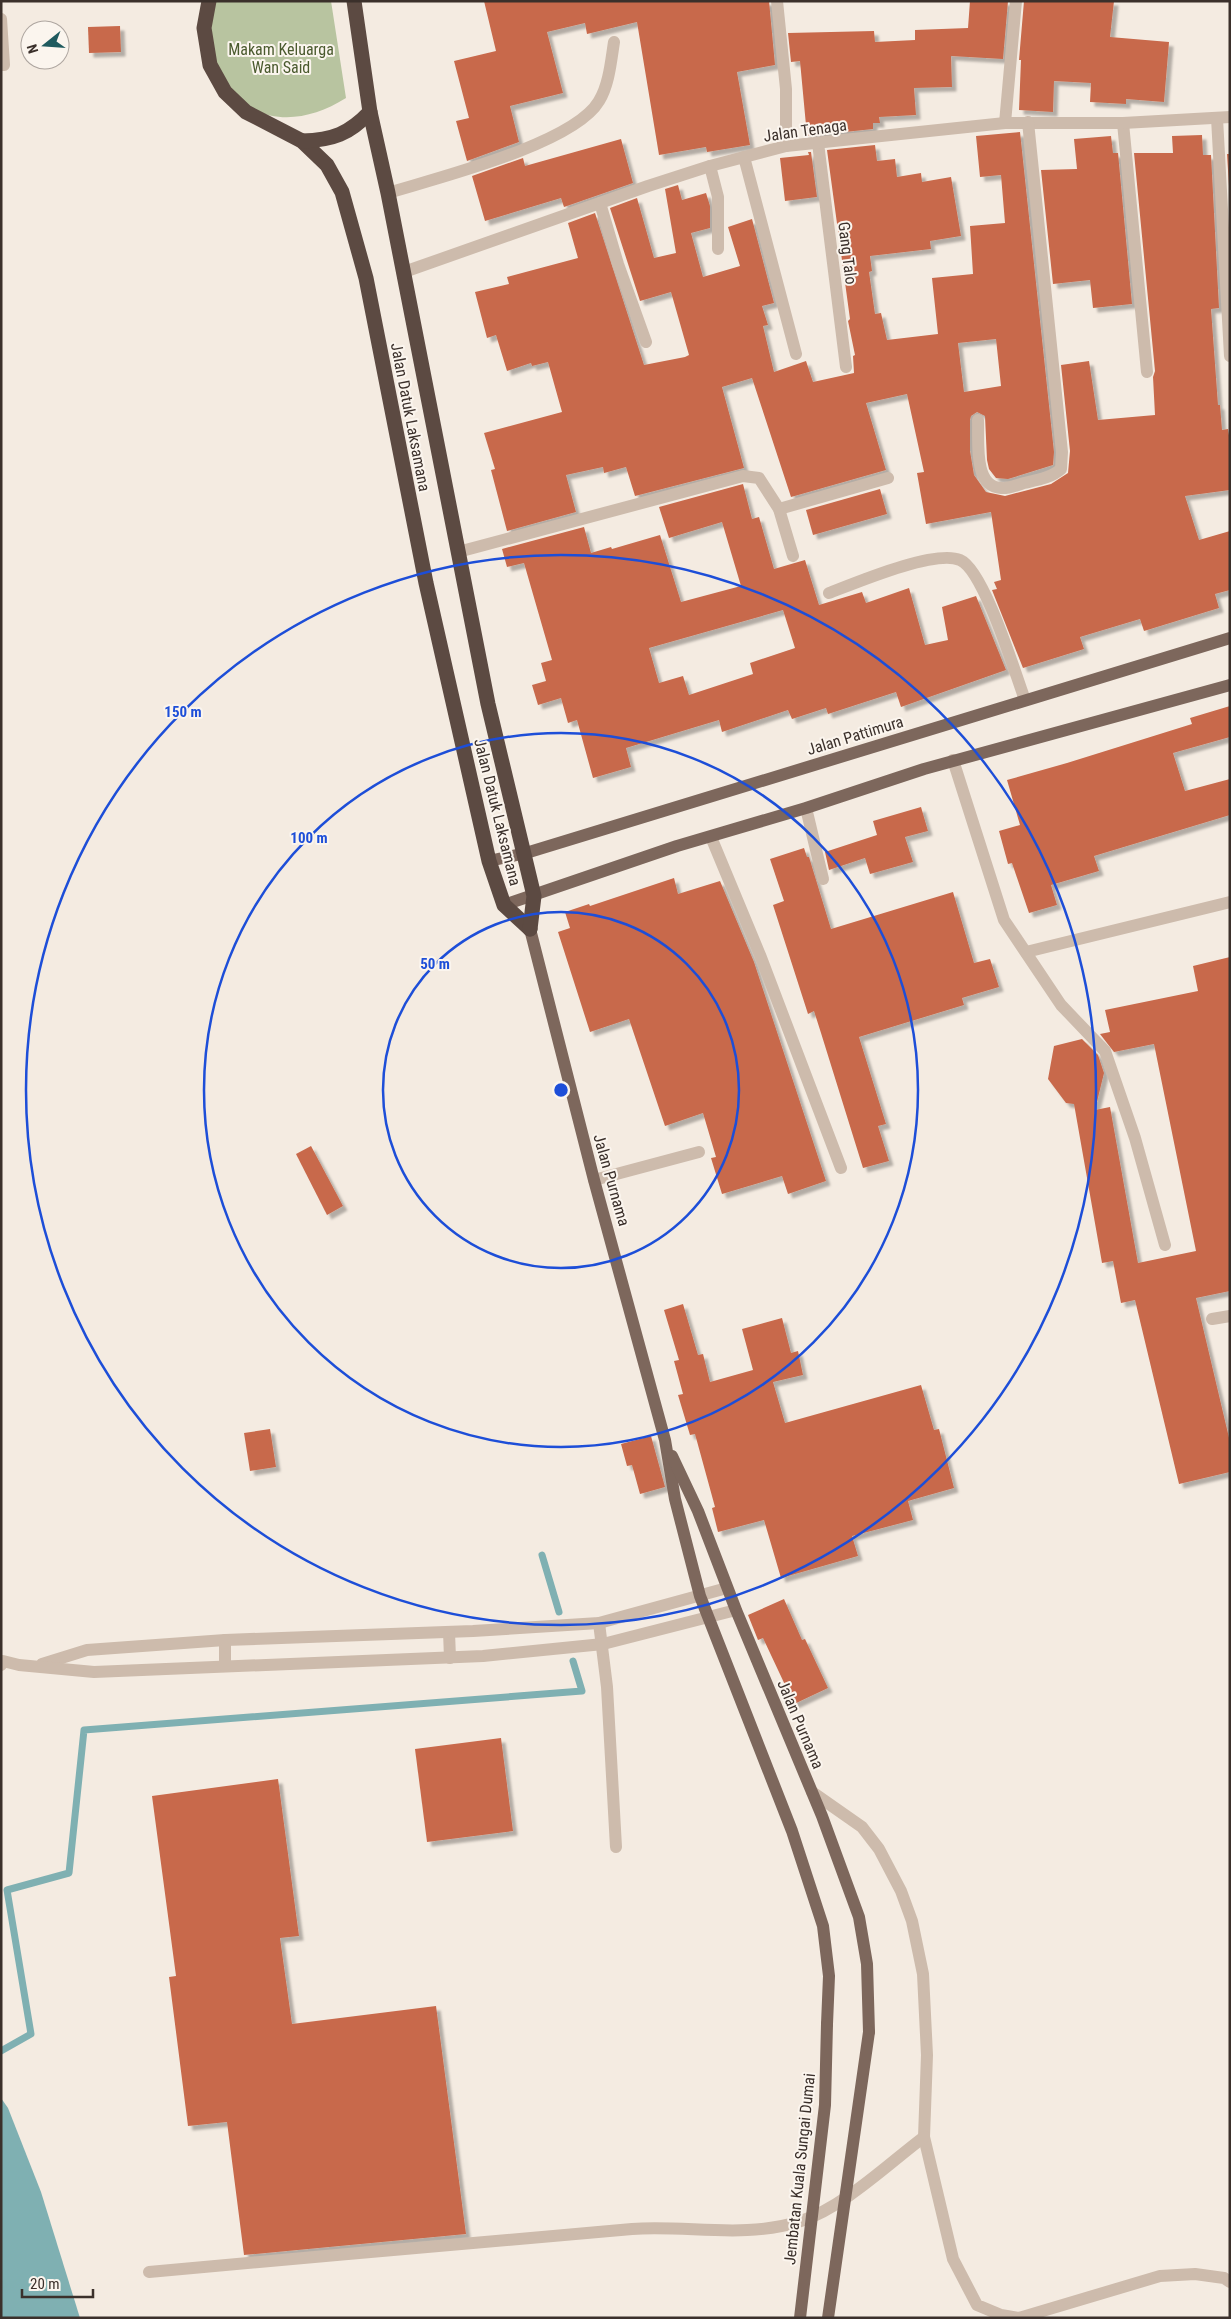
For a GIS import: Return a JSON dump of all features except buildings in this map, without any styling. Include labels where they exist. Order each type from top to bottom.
[{"type":"highway","name":"Jalan Datuk Laksamana","points":[[210,1],[204,28],[210,66],[225,92],[246,112],[302,141],[328,165],[342,192],[352,222],[366,278],[426,583],[489,861],[504,905],[530,929]]},
{"type":"highway","name":"Jalan Datuk Laksamana","points":[[354,1],[370,112],[404,272],[488,704],[526,854],[534,896],[530,929]]},
{"type":"highway","points":[[302,141],[322,140],[346,133],[370,112]]},
{"type":"main road","name":"Jalan Pattimura","points":[[489,861],[526,854],[1230,638]]},
{"type":"main road","points":[[504,905],[953,760],[1230,685]]},
{"type":"main road","name":"Jalan Purnama","points":[[530,929],[594,1180],[665,1440],[675,1500],[700,1596],[792,1831],[823,1926],[830,1976],[827,2024]]},
{"type":"main road","name":"Jalan Purnama","points":[[665,1440],[698,1511],[727,1588],[812,1792],[859,1917],[867,1964],[869,2032],[828,2318]]},
{"type":"main road","name":"Jembatan Kuala Sungai Dumai","points":[[800,2318],[825,2104],[827,2024]]},
{"type":"street","points":[[777,1],[786,89],[786,146]]},
{"type":"street","points":[[1005,123],[1016,1]]},
{"type":"street","points":[[1,19],[4,65],[1,66]]},
{"type":"street","points":[[388,193],[483,165],[583,120],[600,101],[608,78],[614,42]]},
{"type":"street","name":"Jalan Tenaga","points":[[404,272],[710,166],[786,146],[1005,123],[1123,123],[1230,117]]},
{"type":"street","points":[[1217,118],[1230,356]]},
{"type":"street","points":[[978,420],[982,471],[987,483],[1003,489],[1043,479],[1061,469],[1062,452],[1028,122]]},
{"type":"street","points":[[1123,123],[1147,372]]},
{"type":"street","name":"Gang Talo","points":[[818,143],[846,367]]},
{"type":"street","points":[[744,157],[796,354]]},
{"type":"street","points":[[710,166],[718,197],[718,249]]},
{"type":"street","points":[[600,203],[618,264],[646,342]]},
{"type":"street","points":[[458,552],[743,476],[760,478],[779,509],[793,556]]},
{"type":"street","points":[[779,509],[888,478]]},
{"type":"street","points":[[829,593],[874,576],[936,557],[959,559],[970,566],[1000,628],[1025,700]]},
{"type":"street","points":[[953,760],[1004,920],[1061,1005],[1105,1051],[1135,1138],[1165,1245]]},
{"type":"street","points":[[806,808],[822,878]]},
{"type":"street","points":[[711,837],[760,955],[841,1168]]},
{"type":"street","points":[[1026,952],[1230,902]]},
{"type":"street","points":[[594,1180],[699,1152]]},
{"type":"street","points":[[1212,1319],[1230,1316]]},
{"type":"street","points":[[37,1666],[87,1650],[225,1640],[450,1632],[599,1623],[727,1588]]},
{"type":"street","points":[[2,1662],[94,1672],[483,1656],[603,1644],[736,1610]]},
{"type":"street","points":[[599,1623],[607,1687],[616,1847]]},
{"type":"street","points":[[450,1632],[450,1658]]},
{"type":"street","points":[[225,1640],[225,1666]]},
{"type":"street","points":[[812,1792],[862,1827],[873,1842],[901,1891],[912,1921],[923,1974],[926,2016],[924,2137],[953,2259],[977,2305],[987,2314],[1019,2318],[1160,2276],[1195,2274],[1224,2278],[1230,2282]]},
{"type":"street","points":[[148,2272],[636,2229],[725,2232],[767,2229],[801,2221],[830,2209],[924,2137]]},
{"type":"green space","name":"Makam Keluarga Wan Said","points":[[211,1],[331,1],[346,98],[311,114],[294,117],[260,112],[245,104],[232,92],[209,55],[208,37]]},
{"type":"water","points":[[1,2098],[8,2108],[41,2192],[80,2318],[1,2318]]},
{"type":"waterway","points":[[542,1555],[559,1612]]},
{"type":"waterway","points":[[1,2051],[31,2034],[7,1890],[69,1873],[84,1730],[582,1691],[573,1661]]}]
